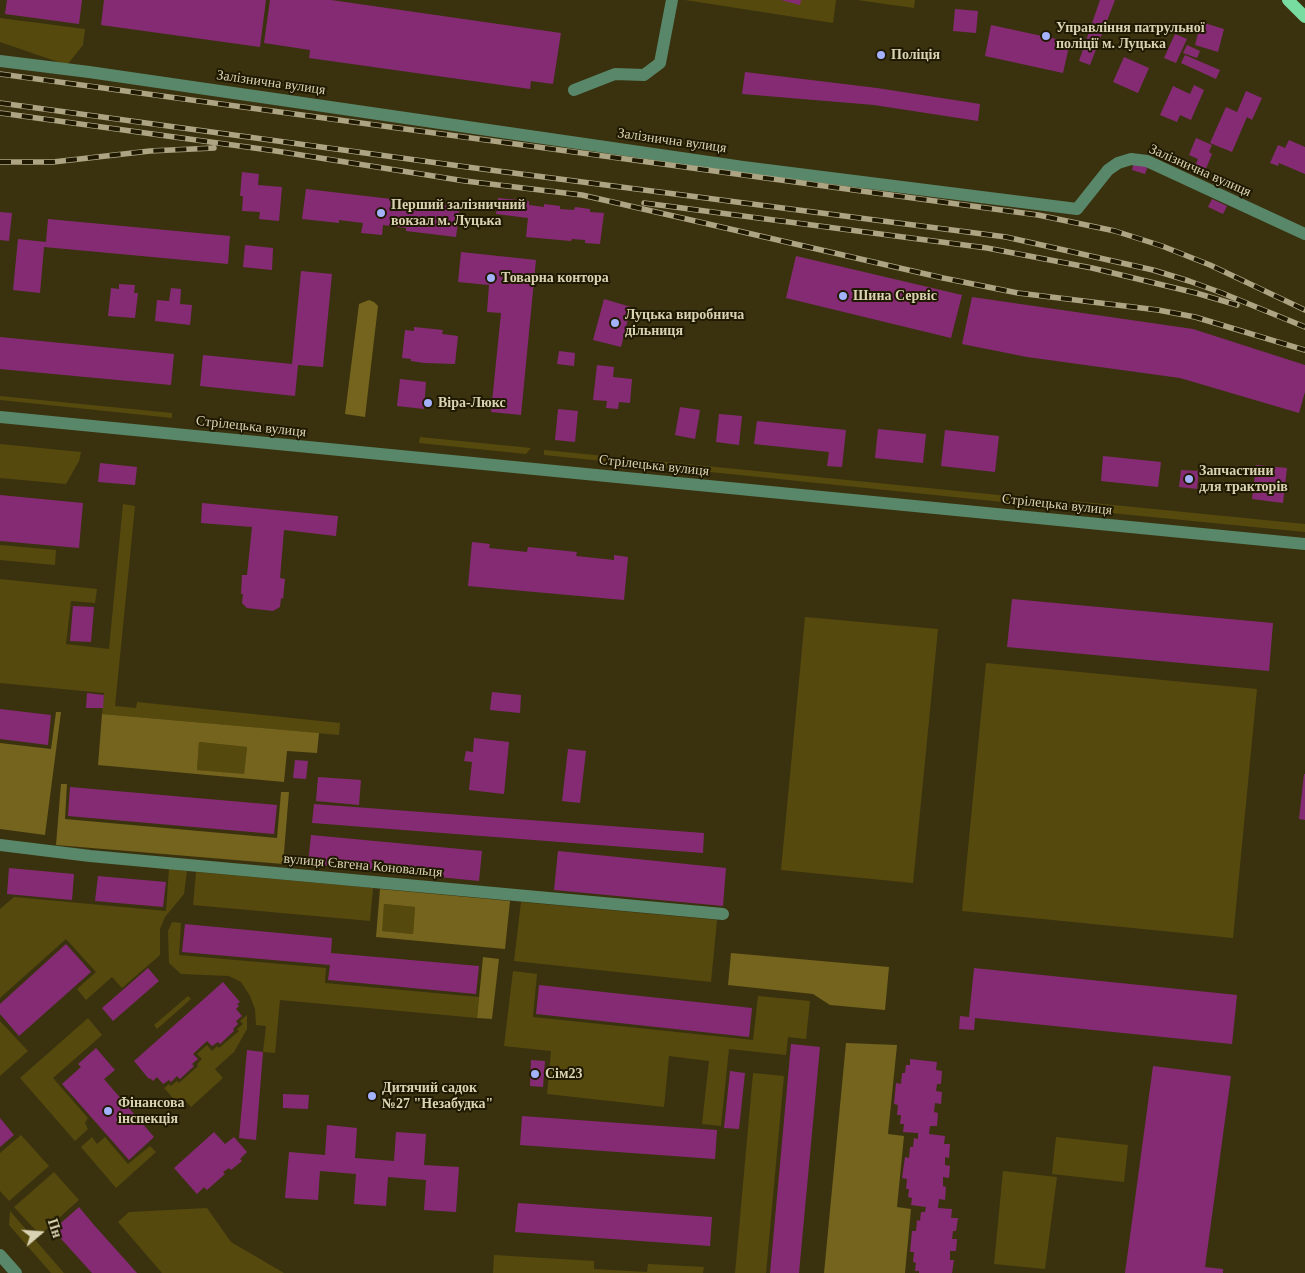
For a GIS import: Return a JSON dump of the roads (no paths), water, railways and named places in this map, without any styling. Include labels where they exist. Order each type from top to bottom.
[{"type":"main road","points":[[1288,0],[1305,17]]},
{"type":"street","points":[[574,90],[615,74],[644,76],[660,63],[672,0]]},
{"type":"street","name":"Залізнична вулиця","points":[[0,61],[121,76],[743,167],[1077,209],[1108,170],[1118,163],[1131,159],[1147,161],[1305,234]]},
{"type":"street","name":"Стрілецька вулиця","points":[[0,417],[1305,544]]},
{"type":"street","name":"вулиця Євгена Коновальця","points":[[0,846],[90,856],[723,914]]},
{"type":"street","points":[[0,1255],[16,1273]]},
{"type":"railway","points":[[0,74],[1038,215],[1115,231],[1162,246],[1210,265],[1305,310]]},
{"type":"railway","points":[[0,103],[467,167],[1006,237],[1153,270],[1222,293],[1305,327]]},
{"type":"railway","points":[[0,113],[276,151],[465,181],[582,195],[943,278],[1018,293],[1158,310],[1195,317],[1305,350]]},
{"type":"railway","points":[[0,162],[53,162],[150,151],[214,148]]},
{"type":"railway","points":[[644,203],[987,248],[1092,268],[1237,305]]},
{"type":"place","name":"Управління патрульної поліції м. Луцька","points":[[1046,36]]},
{"type":"place","name":"Поліція","points":[[881,55]]},
{"type":"place","name":"Перший залізничний вокзал м. Луцька","points":[[381,213]]},
{"type":"place","name":"Товарна контора","points":[[491,278]]},
{"type":"place","name":"Шина Сервіс","points":[[843,296]]},
{"type":"place","name":"Луцька виробнича дільниця","points":[[615,323]]},
{"type":"place","name":"Віра-Люкс","points":[[428,403]]},
{"type":"place","name":"Запчастини для тракторів","points":[[1189,479]]},
{"type":"place","name":"Сім23","points":[[535,1074]]},
{"type":"place","name":"Дитячий садок №27 \"Незабудка\"","points":[[372,1096]]},
{"type":"place","name":"Фінансова інспекція","points":[[108,1111]]}]
